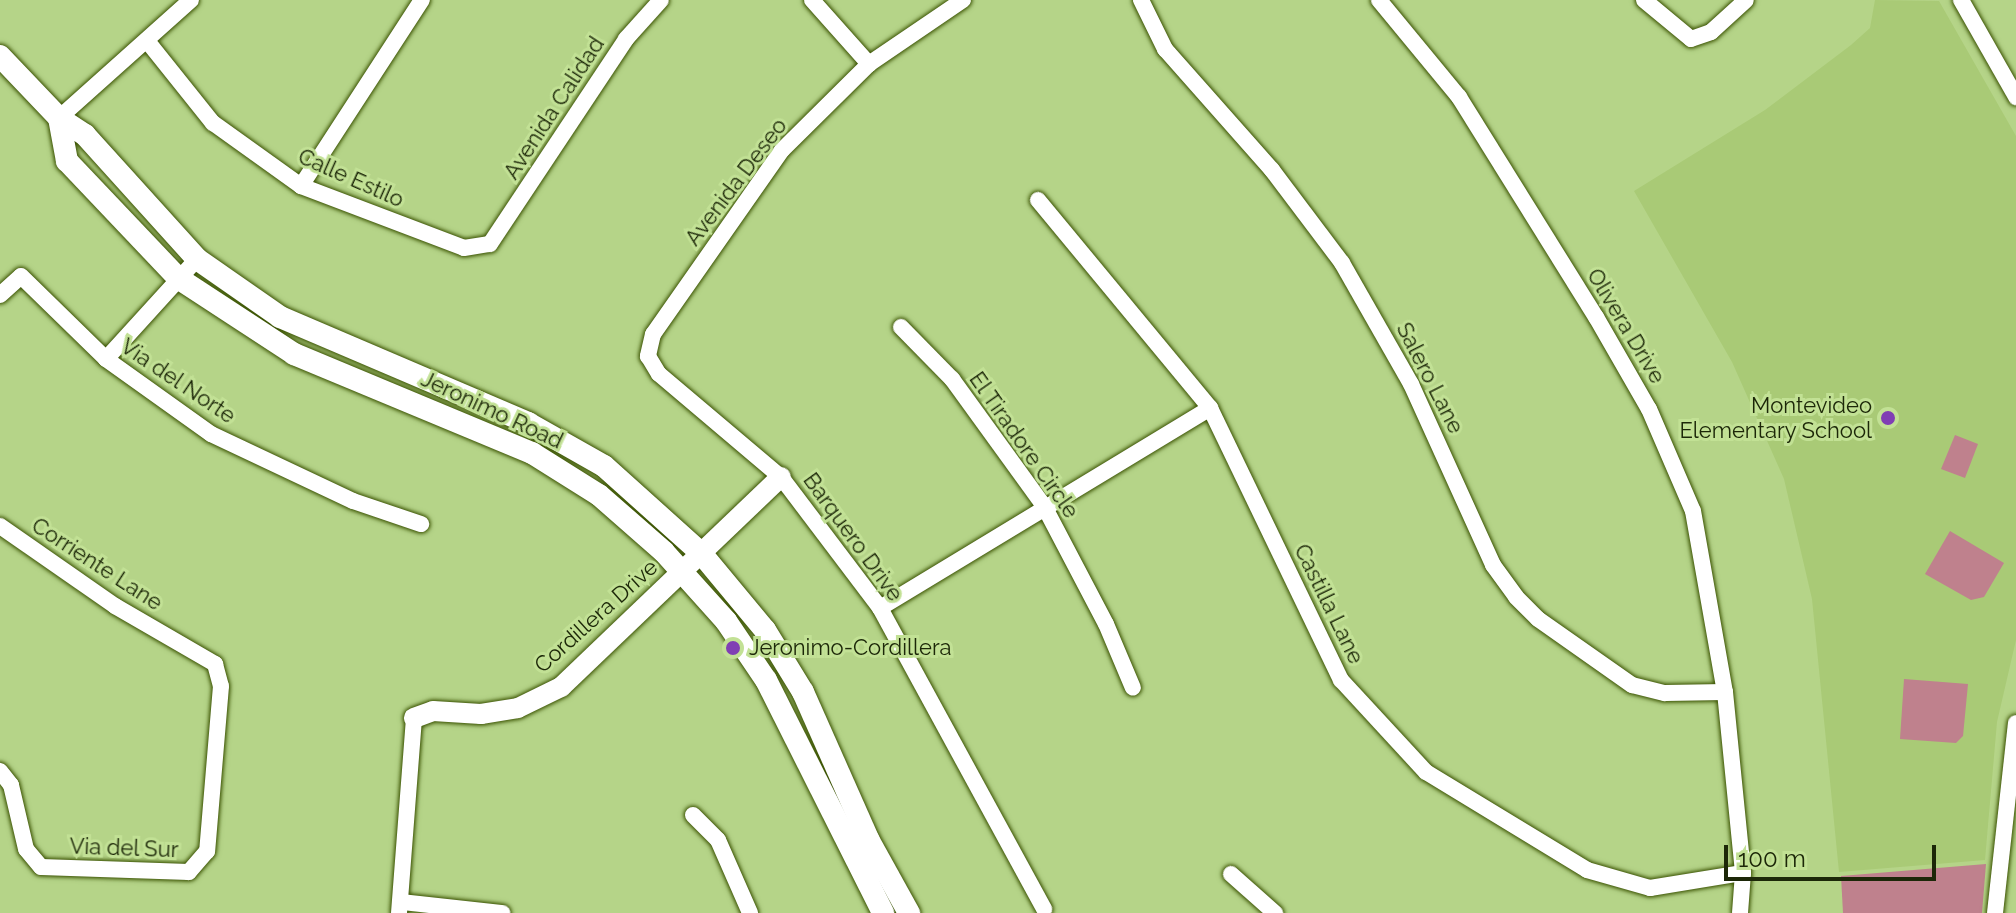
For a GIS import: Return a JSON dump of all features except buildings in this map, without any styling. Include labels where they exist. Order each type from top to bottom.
[{"type":"main road","name":"Jeronimo Road","points":[[0,56],[59,118],[85,135],[197,259],[280,317],[528,423],[604,466],[701,553],[765,630],[803,692],[868,839],[909,913]]},
{"type":"main road","name":"Jeronimo Road","points":[[59,118],[67,161],[178,278],[294,354],[532,453],[599,495],[682,570],[726,621],[766,680],[883,913]]},
{"type":"street","points":[[59,118],[148,42],[191,0]]},
{"type":"street","points":[[301,186],[422,0]]},
{"type":"street","name":"Avenida Calidad","points":[[490,244],[626,39],[661,0]]},
{"type":"street","points":[[812,0],[869,64]]},
{"type":"street","name":"Avenida Deseo","points":[[648,356],[653,334],[782,150],[869,64],[963,0]]},
{"type":"street","name":"Salero Lane","points":[[1141,0],[1165,49],[1272,170],[1342,263],[1411,384],[1493,565],[1516,597],[1538,619],[1632,685],[1665,693],[1725,692]]},
{"type":"street","name":"Olivera Drive","points":[[1379,0],[1459,97],[1649,409],[1693,511],[1725,692],[1743,873],[1740,913]]},
{"type":"street","points":[[1644,0],[1691,39],[1711,32],[1746,0]]},
{"type":"street","points":[[1961,0],[2016,97]]},
{"type":"street","name":"Calle Estilo","points":[[148,42],[213,123],[301,186],[464,248],[490,244]]},
{"type":"street","name":"Castilla Lane","points":[[1038,200],[1210,408],[1341,680],[1426,772],[1587,870],[1650,888],[1743,873]]},
{"type":"street","points":[[106,359],[197,259]]},
{"type":"street","name":"Via del Norte","points":[[0,295],[21,276],[106,359],[211,434],[353,501],[421,524]]},
{"type":"street","name":"El Tiradore Circle","points":[[901,327],[952,379],[1044,506],[1106,624],[1133,688]]},
{"type":"street","name":"Barquero Drive","points":[[648,356],[659,374],[781,477],[880,608],[1044,909]]},
{"type":"street","points":[[880,608],[1210,408]]},
{"type":"street","name":"Cordillera Drive","points":[[400,908],[414,718],[433,711],[481,714],[518,708],[561,687],[781,477]]},
{"type":"street","name":"Corriente Lane","points":[[0,526],[115,606],[215,664],[221,686],[207,851]]},
{"type":"street","points":[[1995,913],[2016,723]]},
{"type":"street","name":"Via del Sur","points":[[0,771],[11,785],[26,849],[41,867],[189,872],[207,851]]},
{"type":"street","points":[[693,815],[718,840],[750,913]]},
{"type":"street","points":[[1231,874],[1275,913]]},
{"type":"street","points":[[400,908],[502,913]]},
{"type":"shaded area","name":"Montevideo Elementary School","points":[[1875,0],[1939,1],[2016,136],[2016,640],[1997,722],[1985,860],[1839,872],[1812,599],[1784,479],[1732,362],[1634,191],[1765,110],[1851,45],[1870,28]]},
{"type":"shaded area","points":[[1955,435],[1978,444],[1965,478],[1941,469]]},
{"type":"shaded area","points":[[1950,531],[2004,563],[1984,597],[1971,600],[1925,574]]},
{"type":"shaded area","points":[[1904,679],[1968,684],[1963,736],[1956,743],[1900,739]]},
{"type":"shaded area","points":[[1986,864],[1982,913],[1843,913],[1841,876]]},
{"type":"place","name":"Montevideo Elementary School","points":[[1888,418]]},
{"type":"place","name":"Jeronimo-Cordillera","points":[[733,648]]}]
